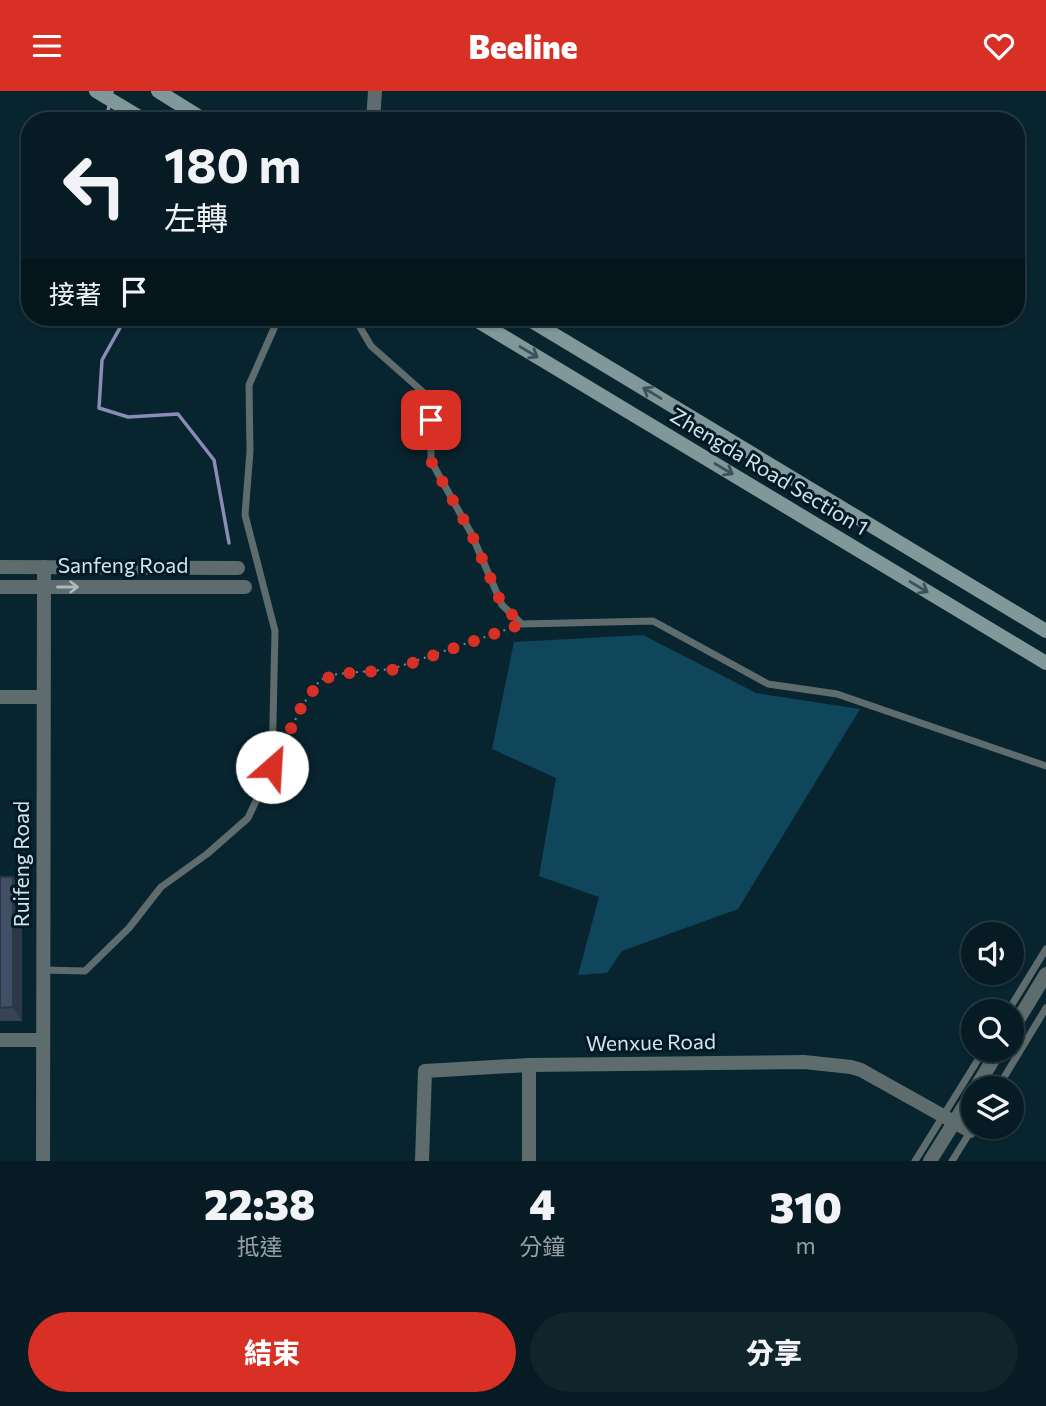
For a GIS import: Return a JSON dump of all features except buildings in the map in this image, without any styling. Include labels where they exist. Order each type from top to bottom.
[{"type":"main road","points":[[96,91],[131,112]]},
{"type":"main road","points":[[158,91],[192,112]]},
{"type":"main road","name":"Zhengda Road Section 1","points":[[486,326],[1046,663]]},
{"type":"main road","name":"Zhengda Road Section 1","points":[[540,326],[1046,631]]},
{"type":"street","points":[[374,112],[375,91]]},
{"type":"street","name":"Ruifeng Road","points":[[43,1161],[44,567]]},
{"type":"street","name":"Sanfeng Road","points":[[0,568],[238,568]]},
{"type":"street","name":"Sanfeng Road","points":[[0,587],[245,587]]},
{"type":"street","points":[[0,697],[43,697]]},
{"type":"street","points":[[1024,1010],[1046,974]]},
{"type":"street","points":[[0,1040],[43,1039]]},
{"type":"street","name":"Wenxue Road","points":[[422,1161],[425,1071],[529,1065],[828,1064],[861,1070],[961,1124]]},
{"type":"street","points":[[529,1065],[529,1161]]},
{"type":"street","points":[[930,1161],[949,1118],[961,1105]]},
{"type":"lane","points":[[43,970],[85,971],[129,928],[161,887],[207,854],[248,818],[272,767],[275,631],[245,515],[250,451],[249,385],[275,326]]},
{"type":"lane","points":[[359,326],[371,346],[431,399],[431,461],[471,533],[502,605],[522,624],[653,621],[768,684],[837,694],[1046,766]]},
{"type":"lane","points":[[1016,999],[1046,949]]},
{"type":"lane","points":[[1004,1076],[1046,1008]]},
{"type":"lane","points":[[915,1161],[949,1118],[978,1062]]},
{"type":"lane","points":[[952,1161],[966,1139]]},
{"type":"path","points":[[272,767],[302,706],[320,681],[337,674],[392,670],[522,624]]},
{"type":"shaded area","points":[[643,635],[756,693],[860,709],[738,909],[622,951],[607,973],[578,975],[599,897],[539,876],[556,778],[492,749],[514,642]]},
{"type":"waterway","points":[[108,112],[109,106]]},
{"type":"waterway","points":[[121,326],[102,360],[99,408],[128,417],[178,414],[214,460],[229,543]]},
{"type":"route","points":[[272,767],[302,706],[320,681],[337,674],[392,670],[522,624],[502,605],[471,533],[431,461],[431,420]]}]
